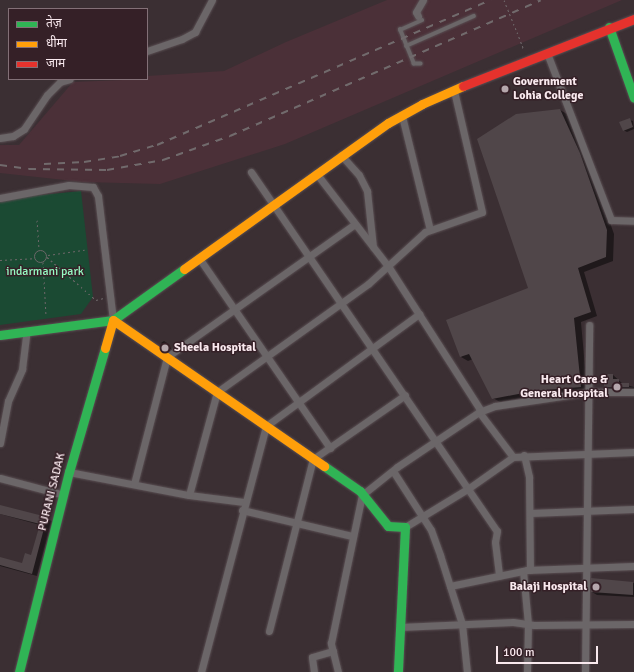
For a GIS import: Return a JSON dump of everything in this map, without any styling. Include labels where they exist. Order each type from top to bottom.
[{"type":"main road","points":[[0,335],[113,320],[341,155],[402,116],[454,91],[634,19]]},
{"type":"main road","points":[[609,28],[634,98]]},
{"type":"main road","points":[[113,320],[313,459],[362,495],[388,526],[405,527],[398,672]]},
{"type":"main road","name":"PURANI SADAK","points":[[18,672],[69,472],[113,320]]},
{"type":"street","points":[[148,51],[182,39],[195,32],[210,0]]},
{"type":"street","points":[[420,18],[416,12],[423,0]]},
{"type":"street","points":[[548,53],[611,220],[634,221]]},
{"type":"street","points":[[0,138],[13,136],[24,129],[47,95],[60,82],[67,80]]},
{"type":"street","points":[[189,495],[217,392],[341,301],[368,284],[425,232],[482,212],[454,91]]},
{"type":"street","points":[[402,116],[430,230]]},
{"type":"street","points":[[341,155],[359,175],[367,191],[373,247]]},
{"type":"street","points":[[251,172],[437,440],[497,531],[496,542],[499,576]]},
{"type":"street","points":[[316,173],[388,266],[480,411],[514,457]]},
{"type":"street","points":[[0,198],[69,185],[93,187],[98,196],[113,320]]},
{"type":"street","points":[[134,484],[167,357],[355,224]]},
{"type":"street","points":[[200,258],[330,448]]},
{"type":"street","points":[[201,672],[244,502],[266,426],[374,349],[419,314]]},
{"type":"street","points":[[585,672],[585,511],[589,392],[589,325]]},
{"type":"street","points":[[0,444],[8,401],[22,370],[27,331]]},
{"type":"street","points":[[338,672],[331,643],[352,536],[362,495],[393,471],[480,411],[495,406],[589,392],[634,392]]},
{"type":"street","points":[[269,631],[313,459],[405,394]]},
{"type":"street","points":[[0,401],[8,401]]},
{"type":"street","points":[[405,527],[469,488],[514,457],[524,455],[634,452]]},
{"type":"street","points":[[524,455],[529,477],[530,513],[527,570],[527,672]]},
{"type":"street","points":[[393,471],[421,517],[431,530],[462,624],[467,672]]},
{"type":"street","points":[[69,472],[189,495],[244,502]]},
{"type":"street","points":[[0,478],[64,496]]},
{"type":"street","points":[[530,513],[634,509]]},
{"type":"street","points":[[242,510],[352,536]]},
{"type":"street","points":[[450,586],[527,570],[634,566]]},
{"type":"street","points":[[400,627],[462,624],[634,624]]},
{"type":"street","points":[[314,672],[312,656],[333,651]]},
{"type":"lane","points":[[406,46],[474,16]]},
{"type":"lane","points":[[420,18],[400,30],[414,64],[420,64]]},
{"type":"path","points":[[504,0],[520,40]]},
{"type":"path","points":[[34,258],[34,254],[39,249],[37,220]]},
{"type":"path","points":[[39,249],[44,250],[47,256],[96,300],[111,297]]},
{"type":"path","points":[[46,316],[43,262],[47,256],[85,250]]},
{"type":"path","points":[[0,260],[34,258],[43,262]]},
{"type":"shaded area","points":[[387,0],[622,0],[285,144],[160,184],[83,182],[0,173],[0,145],[19,145],[73,82],[148,80],[148,76],[224,71],[286,42]]},
{"type":"green space","name":"indarmani park","points":[[81,191],[93,297],[81,314],[0,325],[0,199]]},
{"type":"building","points":[[560,109],[580,153],[607,230],[606,257],[578,268],[591,312],[574,318],[581,387],[534,391],[492,399],[469,354],[460,357],[446,320],[528,288],[477,139],[516,114]]},
{"type":"building","points":[[630,118],[633,127],[623,131],[619,122]]},
{"type":"building","points":[[604,374],[613,374],[613,379],[619,379],[619,383],[629,383],[629,387],[604,387]]},
{"type":"building","points":[[0,505],[47,517],[32,574],[0,565],[0,557],[22,563],[25,553],[31,555],[40,524],[0,514]]},
{"type":"building","points":[[591,578],[633,582],[633,595],[591,592]]},
{"type":"railway","points":[[44,164],[84,162],[120,156],[157,145],[491,0]]},
{"type":"railway","points":[[0,165],[29,169],[107,170],[163,160],[230,136],[541,0]]},
{"type":"traffic: fast","points":[[609,27],[634,98]]},
{"type":"traffic: fast","points":[[0,335],[113,320],[184,269]]},
{"type":"traffic: fast","points":[[19,672],[69,472],[105,348]]},
{"type":"traffic: fast","points":[[324,466],[360,491],[388,526],[405,527],[398,672]]},
{"type":"traffic: slow","points":[[184,269],[388,123],[422,104],[463,86]]},
{"type":"traffic: slow","points":[[105,348],[113,320],[324,466]]},
{"type":"traffic: jam","points":[[463,86],[634,19]]},
{"type":"place","name":"Government Lohia College","points":[[505,89]]},
{"type":"place","name":"Sheela Hospital","points":[[165,348]]},
{"type":"place","name":"Heart Care & General Hospital","points":[[617,387]]},
{"type":"place","name":"Balaji Hospital","points":[[596,587]]}]
